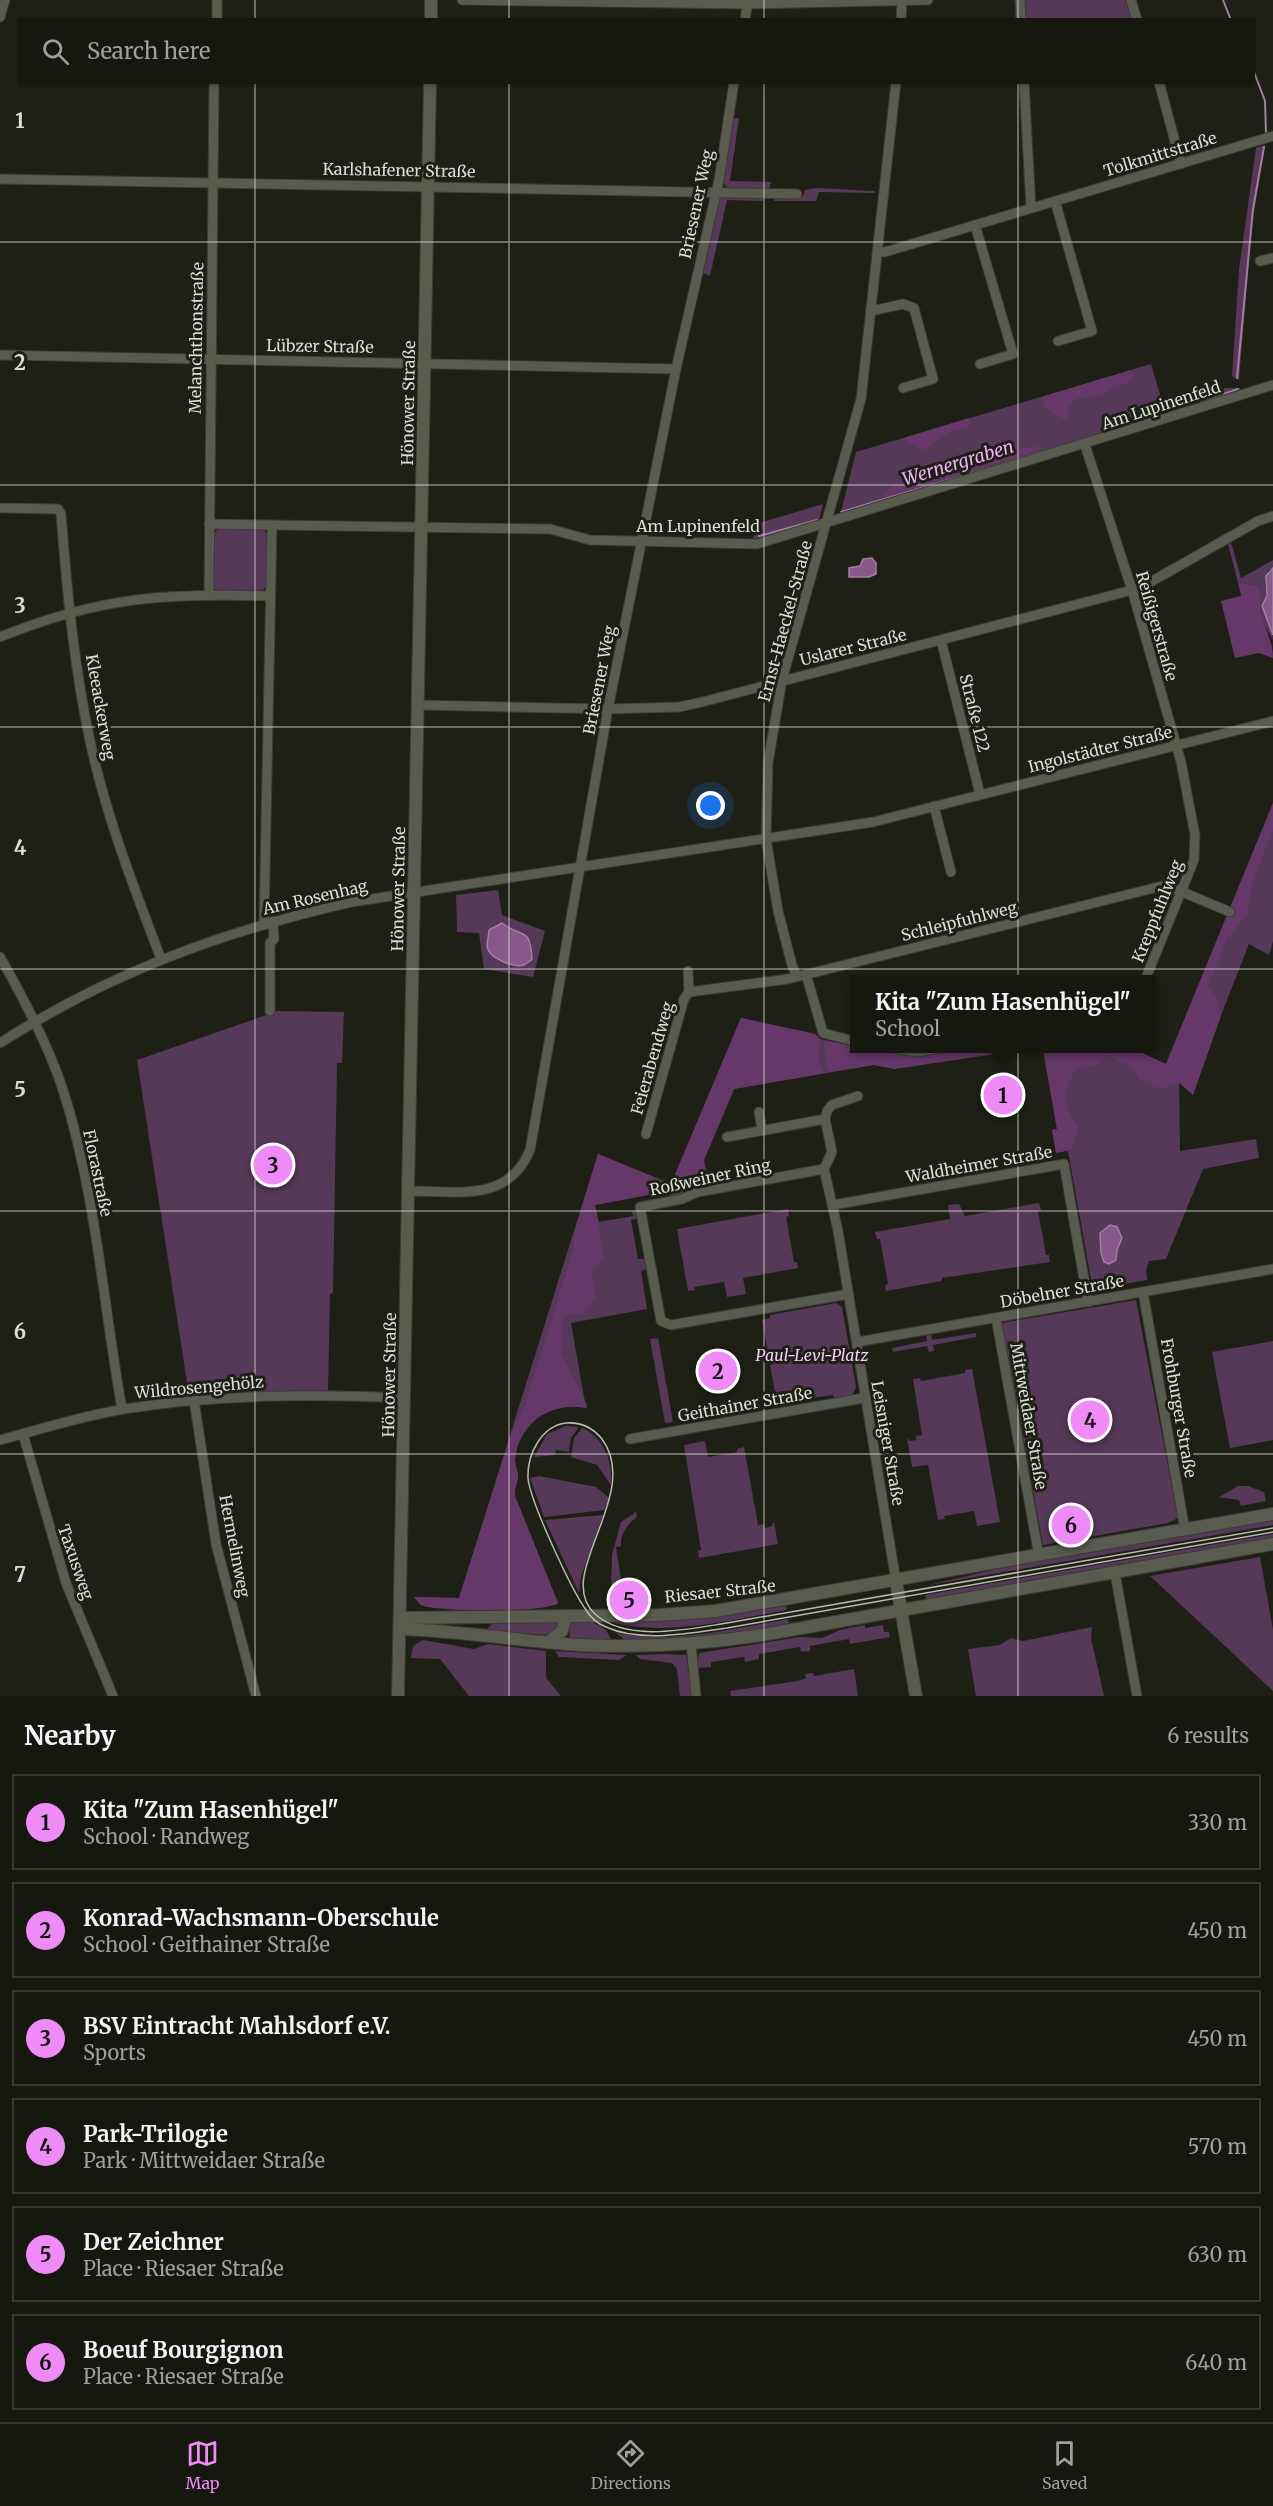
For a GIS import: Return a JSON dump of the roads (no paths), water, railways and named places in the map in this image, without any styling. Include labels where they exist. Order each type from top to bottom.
[{"type":"main road","points":[[431,0],[431,18]]},
{"type":"main road","name":"Hönower Straße","points":[[398,1696],[402,1624],[430,84]]},
{"type":"main road","name":"Riesaer Straße","points":[[402,1624],[489,1617],[715,1611],[1273,1514]]},
{"type":"main road","points":[[402,1624],[549,1642],[631,1647],[691,1644],[762,1635],[902,1611],[1273,1544]]},
{"type":"main road","points":[[896,1581],[915,1693]]},
{"type":"main road","points":[[549,1642],[562,1631],[566,1616]]},
{"type":"main road","points":[[488,1636],[480,1629],[481,1624],[489,1617]]},
{"type":"street","points":[[0,16],[5,0]]},
{"type":"street","points":[[217,0],[217,18]]},
{"type":"street","points":[[462,0],[661,2],[928,0]]},
{"type":"street","points":[[1020,0],[1021,18]]},
{"type":"street","points":[[1131,0],[1136,18]]},
{"type":"street","points":[[900,18],[902,1]]},
{"type":"street","points":[[745,18],[748,2]]},
{"type":"street","name":"Melanchthonstraße","points":[[209,593],[214,84]]},
{"type":"street","name":"Briesener Weg","points":[[410,1191],[490,1190],[512,1179],[530,1150],[608,709],[676,369],[715,191],[734,84]]},
{"type":"street","name":"Ernst-Haeckel-Straße","points":[[850,1040],[824,1033],[802,975],[792,965],[778,910],[766,839],[768,763],[782,680],[861,399],[896,84]]},
{"type":"street","points":[[1024,84],[1031,208]]},
{"type":"street","points":[[1160,84],[1181,164]]},
{"type":"street","name":"Tolkmittstraße","points":[[877,252],[885,252],[1273,136]]},
{"type":"street","name":"Karlshafener Straße","points":[[0,179],[797,194]]},
{"type":"street","points":[[1055,201],[1092,331],[1058,341]]},
{"type":"street","points":[[975,225],[1013,354],[980,364]]},
{"type":"street","points":[[1260,261],[1273,258]]},
{"type":"street","points":[[871,311],[903,304],[914,309],[933,379],[903,388]]},
{"type":"street","name":"Lübzer Straße","points":[[0,355],[425,362],[676,369]]},
{"type":"street","name":"Am Lupinenfeld","points":[[209,524],[550,529],[590,540],[757,544],[1085,445],[1273,385]]},
{"type":"street","name":"Reißigerstraße","points":[[1085,445],[1132,590],[1181,762],[1192,817]]},
{"type":"street","name":"Kleeackerweg","points":[[0,508],[58,509],[61,514],[69,611],[92,750],[130,877],[161,959]]},
{"type":"street","name":"Uslarer Straße","points":[[418,705],[608,709],[679,707],[1132,590],[1180,567],[1258,521],[1273,516]]},
{"type":"street","points":[[270,1011],[270,943],[274,939],[267,923],[272,525]]},
{"type":"street","points":[[0,637],[69,611],[127,599],[209,593],[270,596]]},
{"type":"street","name":"Straße 122","points":[[941,640],[980,794]]},
{"type":"street","name":"Ingolstädter Straße","points":[[766,839],[873,822],[1273,720]]},
{"type":"street","points":[[934,806],[951,872]]},
{"type":"street","name":"Kreppfuhlweg","points":[[1147,975],[1194,860],[1195,835],[1192,817]]},
{"type":"street","name":"Am Rosenhag","points":[[0,1043],[34,1021],[108,982],[161,959],[267,923],[352,902],[766,839]]},
{"type":"street","name":"Schleipfuhlweg","points":[[689,992],[752,985],[802,975],[1166,885],[1230,912]]},
{"type":"street","name":"Florastraße","points":[[0,957],[34,1021],[62,1088],[83,1167],[122,1409]]},
{"type":"street","points":[[688,971],[689,992]]},
{"type":"street","name":"Feierabendweg","points":[[646,1134],[684,999],[689,992]]},
{"type":"street","points":[[824,1169],[832,1152],[825,1119],[832,1105],[858,1096]]},
{"type":"street","points":[[759,1112],[762,1130]]},
{"type":"street","points":[[727,1137],[825,1119]]},
{"type":"street","name":"Waldheimer Straße","points":[[833,1205],[1064,1164],[1088,1302]]},
{"type":"street","name":"Leisniger Straße","points":[[824,1169],[849,1294],[864,1398],[896,1581]]},
{"type":"street","name":"Roßweiner Ring","points":[[824,1169],[698,1192],[682,1199],[640,1207],[650,1273],[661,1321],[671,1325],[849,1294]]},
{"type":"street","name":"Döbelner Straße","points":[[856,1342],[1273,1269]]},
{"type":"street","name":"Frohburger Straße","points":[[1143,1292],[1185,1530]]},
{"type":"street","name":"Mittweidaer Straße","points":[[996,1318],[1039,1556]]},
{"type":"street","name":"Wildrosengehölz","points":[[1,1437],[23,1434],[122,1409],[194,1400],[269,1395],[405,1398]]},
{"type":"street","name":"Geithainer Straße","points":[[630,1439],[864,1398]]},
{"type":"street","name":"Hermelinweg","points":[[194,1400],[216,1544],[256,1696]]},
{"type":"street","name":"Taxusweg","points":[[23,1434],[66,1583],[112,1696]]},
{"type":"street","points":[[1115,1573],[1137,1696]]},
{"type":"street","points":[[691,1644],[696,1696]]},
{"type":"waterway","name":"Wernergraben","points":[[1223,0],[1230,18]]},
{"type":"waterway","name":"Wernergraben","points":[[1255,75],[1265,101],[1266,134]]},
{"type":"waterway","name":"Wernergraben","points":[[1237,378],[1253,209],[1264,147]]},
{"type":"waterway","name":"Wernergraben","points":[[1201,402],[1238,389]]},
{"type":"waterway","name":"Wernergraben","points":[[841,512],[1055,448]]},
{"type":"waterway","name":"Wernergraben","points":[[759,536],[817,520]]},
{"type":"tram line","points":[[1273,1528],[712,1626],[659,1632],[641,1631],[608,1623],[595,1614],[585,1598],[584,1578],[589,1556],[606,1509],[612,1484],[612,1461],[602,1439],[595,1432],[581,1425],[571,1423],[557,1425],[537,1443],[528,1469],[530,1489],[543,1524],[586,1610],[603,1626],[635,1635],[666,1635],[727,1628],[1273,1532]]},
{"type":"place","name":"Kita \"Zum Hasenhügel\"","points":[[1003,1095]]},
{"type":"place","name":"BSV Eintracht Mahlsdorf e.V.","points":[[273,1165]]},
{"type":"place","name":"Konrad-Wachsmann-Oberschule","points":[[718,1371]]},
{"type":"place","name":"Park-Trilogie","points":[[1090,1420]]},
{"type":"place","name":"Boeuf Bourgignon","points":[[1071,1525]]},
{"type":"place","name":"Der Zeichner","points":[[629,1600]]},
{"type":"park label","name":"Paul-Levi-Platz","points":[[812,1355]]}]
